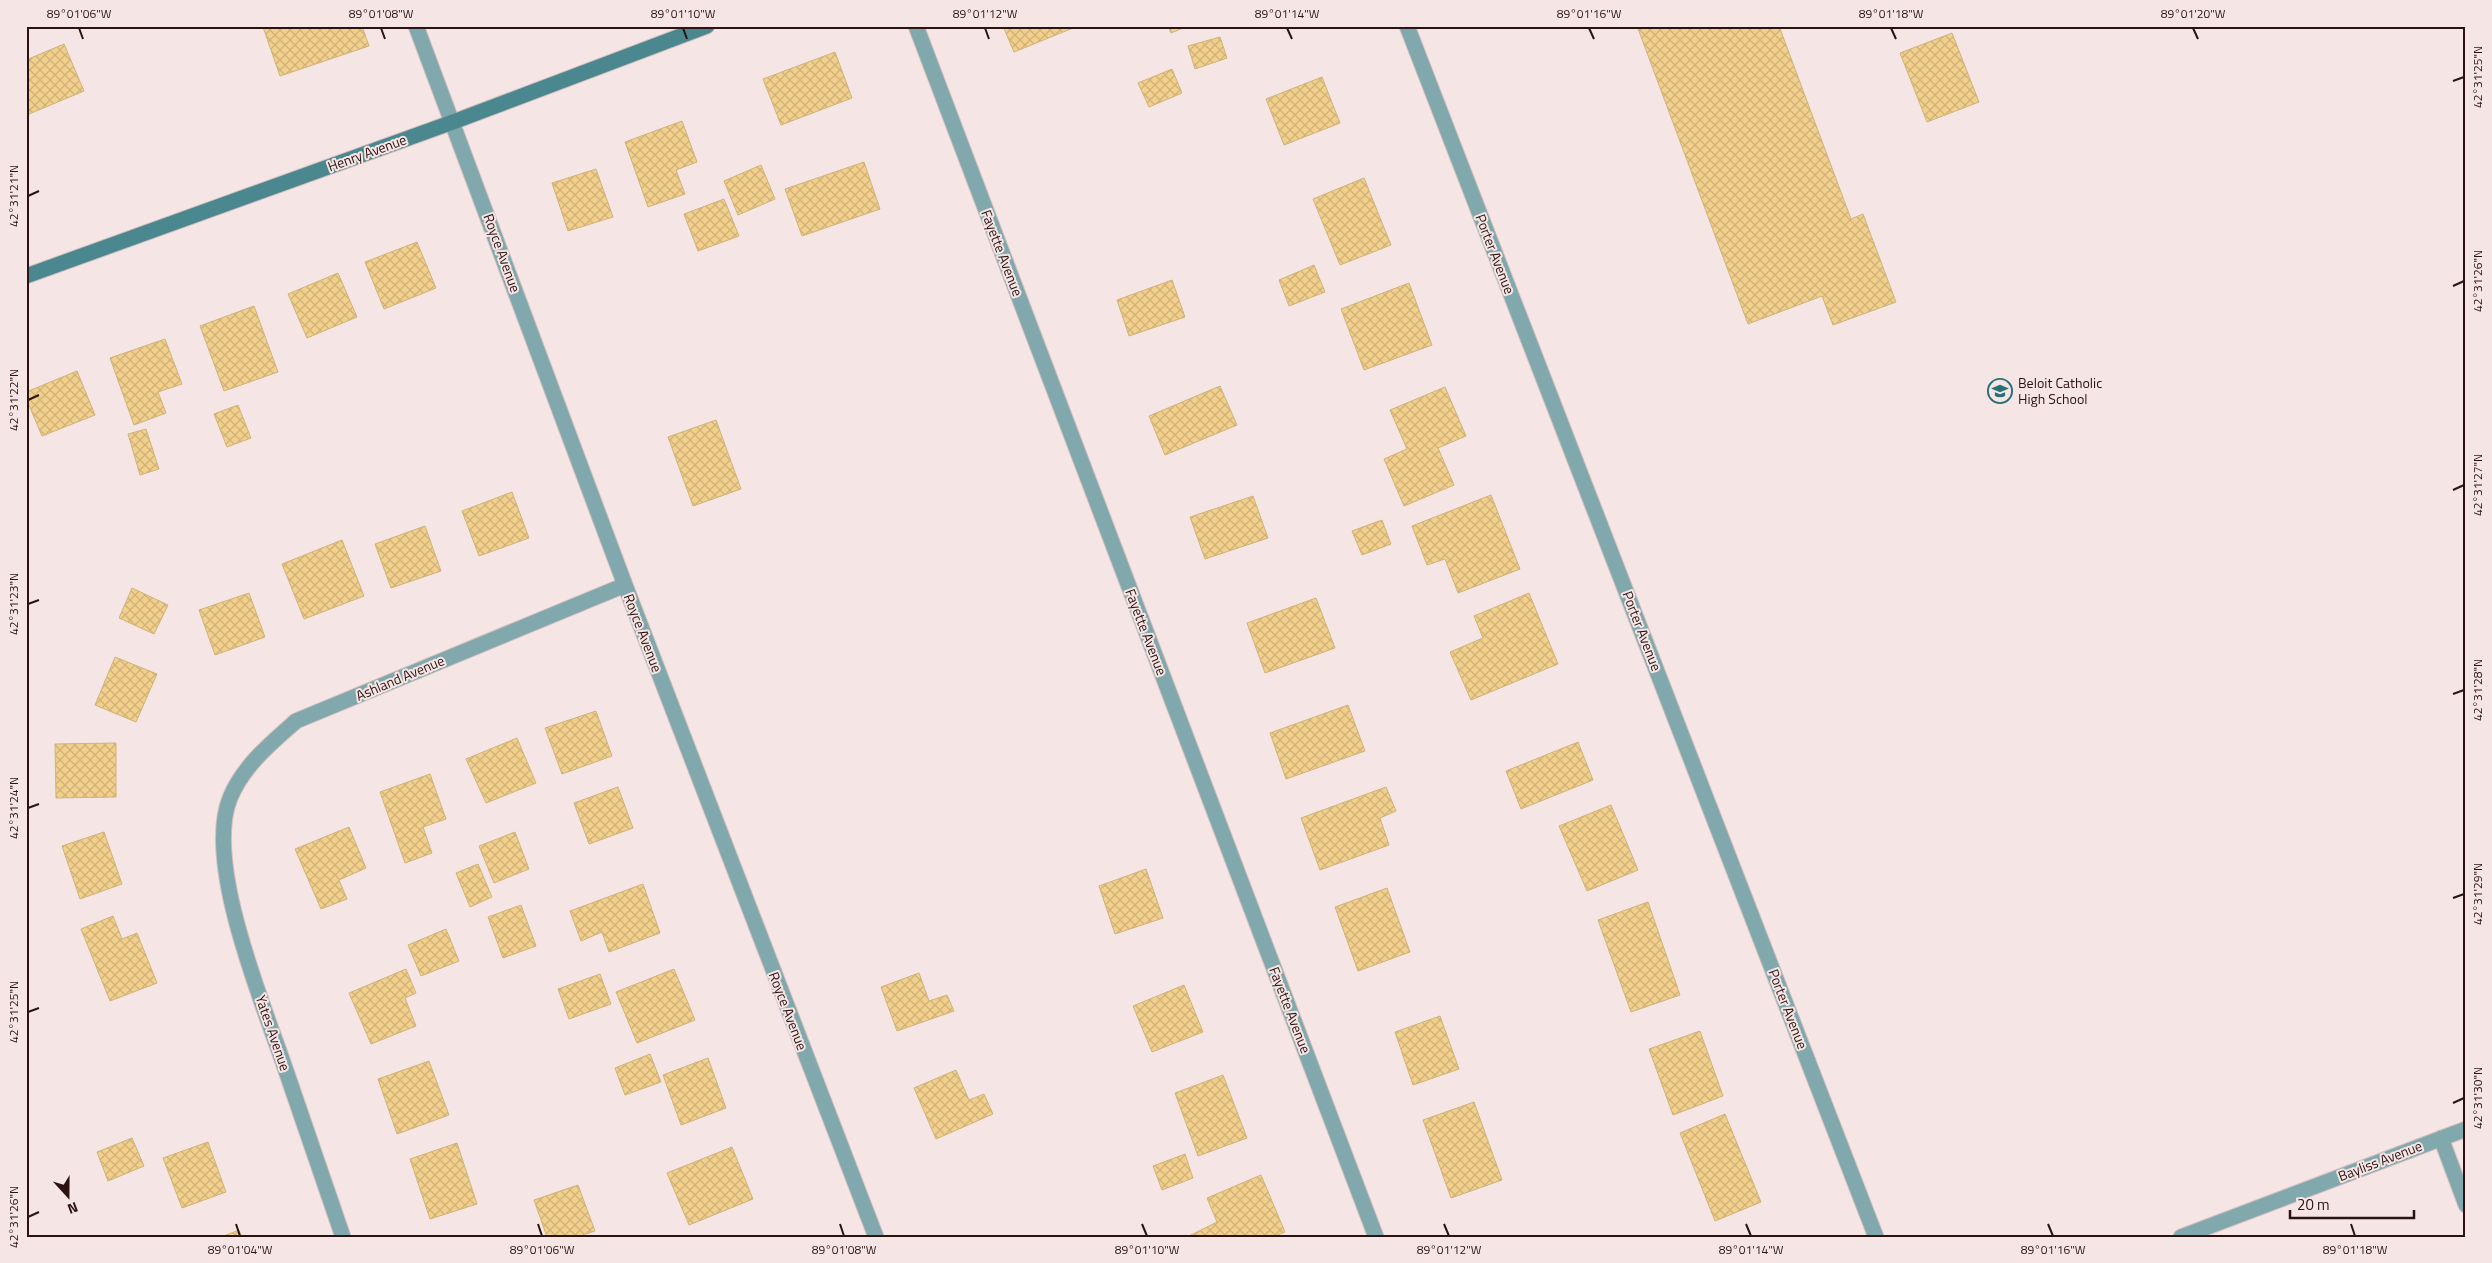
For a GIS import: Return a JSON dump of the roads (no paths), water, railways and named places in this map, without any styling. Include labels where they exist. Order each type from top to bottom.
[{"type":"street","name":"Royce Avenue","points":[[416,26],[625,585],[876,1237]]},
{"type":"street","name":"Henry Avenue","points":[[26,276],[453,122],[707,26]]},
{"type":"street","name":"Fayette Avenue","points":[[916,26],[1376,1237]]},
{"type":"street","name":"Porter Avenue","points":[[1407,26],[1876,1237]]},
{"type":"street","name":"Ashland Avenue","points":[[224,825],[230,798],[257,756],[296,721],[625,585]]},
{"type":"street","name":"Yates Avenue","points":[[224,825],[225,859],[239,934],[343,1237]]},
{"type":"street","name":"Bayliss Avenue","points":[[2181,1237],[2466,1129]]},
{"type":"street","points":[[2441,1138],[2466,1205]]},
{"type":"place","name":"Beloit Catholic High School","points":[[2000,391]]}]
